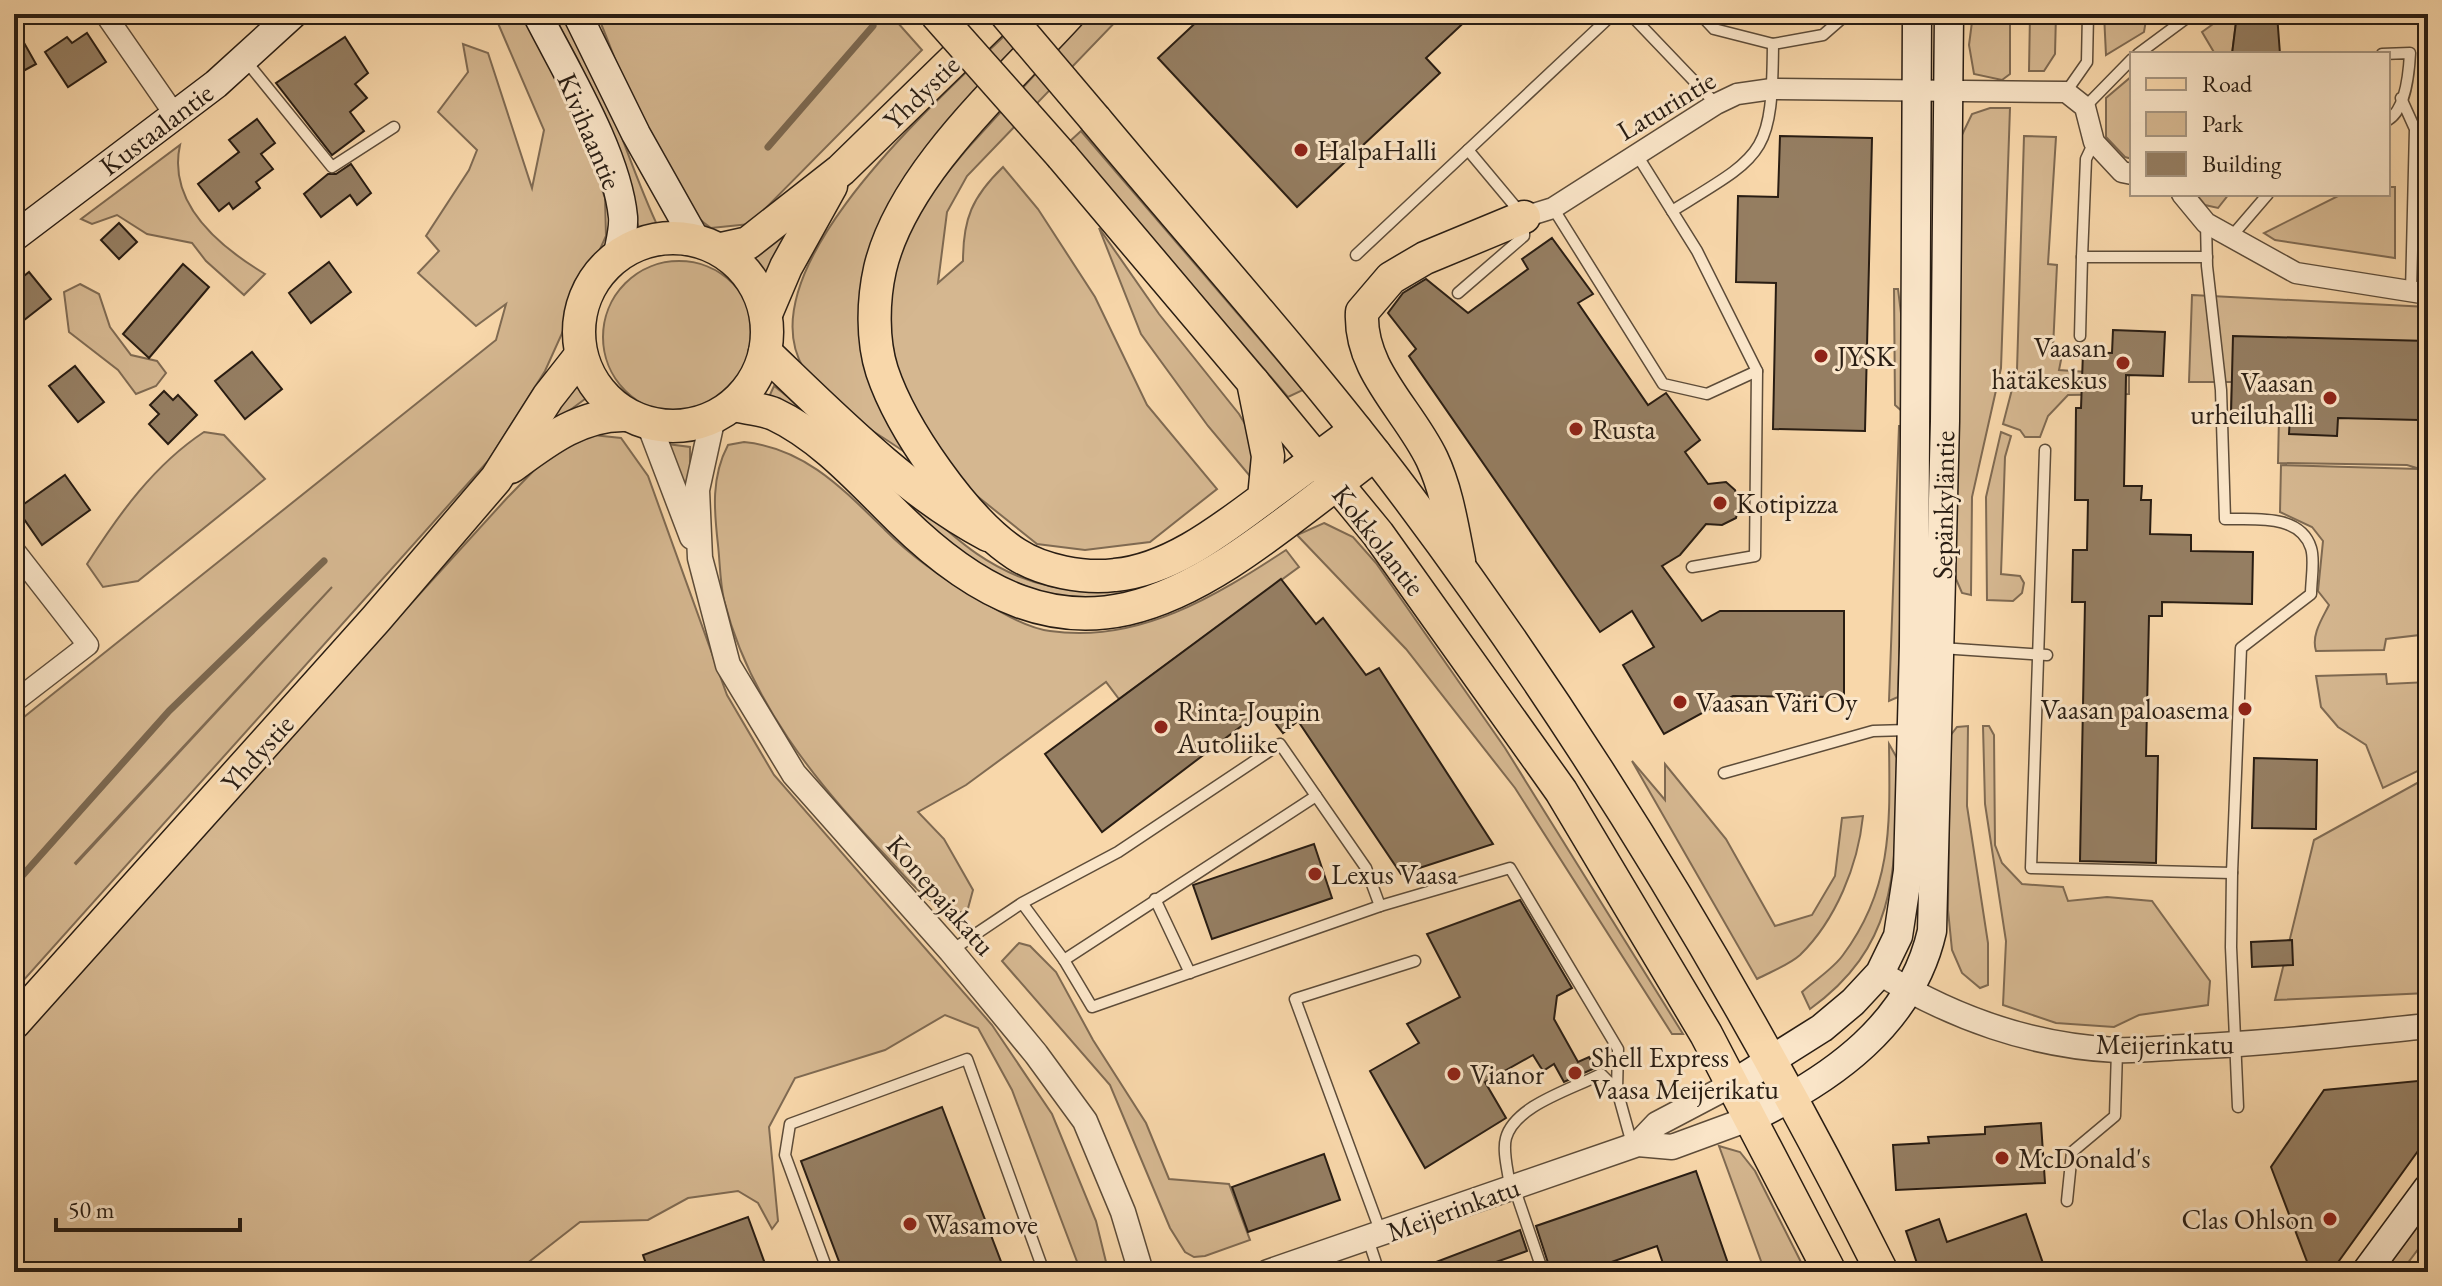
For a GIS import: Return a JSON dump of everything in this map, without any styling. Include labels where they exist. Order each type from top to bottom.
[{"type":"main road","name":"Kustaalantie","points":[[14,237],[245,60],[293,14]]},
{"type":"main road","name":"Kivihaantie","points":[[537,14],[587,110],[613,177],[623,219],[618,254]]},
{"type":"main road","name":"Kivihaantie","points":[[577,14],[636,134],[708,244]]},
{"type":"main road","name":"Kokkolantie","points":[[936,14],[1062,156],[1253,382],[1443,623],[1561,791],[1751,1118]]},
{"type":"main road","name":"Yhdystie","points":[[708,244],[748,243],[841,170],[1003,14]]},
{"type":"main road","name":"Kokkolantie","points":[[1003,14],[1095,119],[1365,442],[1461,572],[1613,793],[1699,931],[1792,1098]]},
{"type":"main road","points":[[995,538],[942,480],[900,416],[881,368],[875,313],[880,269],[896,222],[934,162],[1069,14]]},
{"type":"main road","name":"Sepänkyläntie","points":[[1917,14],[1915,92],[1927,647]]},
{"type":"main road","name":"Sepänkyläntie","points":[[1911,992],[1924,964],[1932,931],[1925,728],[1949,14]]},
{"type":"main road","name":"Yhdystie","points":[[766,314],[786,267],[841,170]]},
{"type":"main road","points":[[1461,572],[1447,499],[1432,459],[1366,354],[1362,312],[1391,278],[1425,258],[1538,212]]},
{"type":"main road","points":[[668,237],[708,244],[753,281],[766,314],[765,352],[754,381],[723,411],[693,424],[638,419],[598,390],[581,355],[578,332],[585,299],[602,269],[618,254],[642,242],[668,237]]},
{"type":"main road","points":[[765,352],[831,415],[953,516],[1037,564],[1091,575],[1115,575],[1168,560],[1229,524],[1316,459],[1365,442]]},
{"type":"main road","name":"Yhdystie","points":[[14,1023],[376,619],[496,479],[548,397],[581,355]]},
{"type":"main road","points":[[1253,382],[1268,456],[1264,498]]},
{"type":"main road","points":[[723,411],[773,413],[809,435],[965,575],[1043,610],[1096,614],[1132,610],[1192,587],[1336,484],[1365,442]]},
{"type":"main road","name":"Yhdystie","points":[[496,479],[572,426],[607,414],[638,419]]},
{"type":"main road","name":"Sepänkyläntie","points":[[1880,973],[1898,936],[1925,728]]},
{"type":"main road","name":"Meijerinkatu","points":[[1733,1084],[1822,1028],[1880,973]]},
{"type":"main road","name":"Meijerinkatu","points":[[1751,1118],[1834,1072],[1855,1054],[1911,992]]},
{"type":"main road","points":[[1792,1098],[1882,1272]]},
{"type":"main road","points":[[1751,1118],[1830,1272]]},
{"type":"main road","points":[[2366,1272],[2428,1188]]},
{"type":"street","points":[[105,14],[175,115]]},
{"type":"street","name":"Laturintie","points":[[1538,212],[1737,94],[1772,89],[2066,92]]},
{"type":"street","points":[[2066,92],[2085,107],[2094,142],[2122,172],[2130,174]]},
{"type":"street","points":[[2184,196],[2206,223],[2296,273],[2420,293]]},
{"type":"street","name":"Konepajakatu","points":[[700,558],[697,490],[723,411]]},
{"type":"street","name":"Konepajakatu","points":[[638,419],[700,558],[728,665],[794,774],[951,951],[1036,1054],[1085,1121],[1123,1212],[1141,1272]]},
{"type":"street","points":[[14,550],[88,645],[14,702]]},
{"type":"street","name":"Meijerinkatu","points":[[1880,973],[1911,992],[1989,1026],[2116,1050],[2237,1045],[2428,1026]]},
{"type":"street","name":"Meijerinkatu","points":[[1635,1145],[1657,1124],[1733,1084]]},
{"type":"street","name":"Meijerinkatu","points":[[1268,1272],[1635,1145],[1672,1147],[1751,1118]]},
{"type":"lane","points":[[1356,255],[1613,14]]},
{"type":"lane","points":[[1630,14],[1716,104]]},
{"type":"lane","points":[[1700,14],[1714,29],[1773,44],[1823,35],[1847,14]]},
{"type":"lane","points":[[2066,92],[2087,62],[2088,14]]},
{"type":"lane","points":[[2141,52],[2192,14]]},
{"type":"lane","points":[[1672,211],[1740,169],[1763,142],[1771,113],[1773,44]]},
{"type":"lane","points":[[2390,54],[2410,53],[2409,77],[2394,116],[2390,119]]},
{"type":"lane","points":[[245,60],[332,167],[394,127]]},
{"type":"lane","points":[[2085,107],[2130,61]]},
{"type":"lane","points":[[2401,98],[2415,129],[2420,293]]},
{"type":"lane","points":[[2080,336],[2086,159],[2094,142]]},
{"type":"lane","points":[[1468,150],[1538,212],[1663,384],[1707,394],[1757,371]]},
{"type":"lane","points":[[1637,155],[1697,251],[1757,371],[1755,556],[1692,567]]},
{"type":"lane","points":[[2231,237],[2266,196]]},
{"type":"lane","points":[[1458,293],[1524,236],[1538,212]]},
{"type":"lane","points":[[2206,223],[2221,390],[2225,519],[2278,520],[2295,528],[2311,547],[2311,594],[2241,648],[2231,947],[2238,1107]]},
{"type":"lane","points":[[2082,257],[2207,257]]},
{"type":"lane","points":[[2045,450],[2042,655],[2031,868],[2232,873]]},
{"type":"lane","points":[[1927,647],[2042,655]]},
{"type":"lane","points":[[1724,773],[1873,731],[1925,728]]},
{"type":"lane","points":[[951,951],[1022,903],[1118,852],[1280,744],[1366,868],[1380,906]]},
{"type":"lane","points":[[1064,960],[1316,796]]},
{"type":"lane","points":[[1022,903],[1064,960],[1092,1007],[1380,906],[1510,868],[1618,1049],[1617,1090],[1635,1145]]},
{"type":"lane","points":[[1155,899],[1190,973]]},
{"type":"lane","points":[[1379,1272],[1375,1237],[1295,999],[1415,961]]},
{"type":"lane","points":[[2067,1201],[2072,1152],[2115,1116],[2116,1050]]},
{"type":"lane","points":[[828,1272],[785,1155],[790,1124],[967,1059],[1044,1272]]},
{"type":"lane","points":[[1543,1272],[1512,1188],[1506,1138],[1522,1115],[1549,1096],[1566,1092],[1601,1074],[1617,1090]]},
{"type":"green space","points":[[494,14],[528,14],[580,126],[605,198],[606,236],[545,371],[488,461],[14,991],[14,725],[496,340],[506,304],[476,326],[418,273],[439,251],[426,236],[469,170],[477,150],[438,112],[468,72],[463,44],[488,53],[532,188],[544,130]],"holes":[[[332,587],[76,864],[75,863]]]},
{"type":"green space","points":[[553,14],[562,14],[592,65],[659,229],[642,236],[579,62]]},
{"type":"green space","points":[[597,14],[890,14],[922,50],[750,224],[711,228],[692,211],[659,161]]},
{"type":"green space","points":[[1027,14],[1052,14],[873,241],[906,453],[837,406],[804,369],[792,326],[803,279],[829,228],[867,177],[955,83]]},
{"type":"green space","points":[[1090,14],[1123,14],[967,176],[947,212],[938,283],[963,261],[971,210],[984,188],[1003,167],[1038,209],[1095,297],[1147,405],[1217,489],[1150,542],[1085,550],[1037,544],[962,484],[921,431],[898,374],[890,332],[891,273],[917,209],[966,150]]},
{"type":"green space","points":[[1973,14],[2010,14],[2010,74],[2002,80],[1974,74],[1969,45]]},
{"type":"green space","points":[[2030,14],[2056,14],[2055,54],[2044,71],[2029,71]]},
{"type":"green space","points":[[2104,14],[2147,14],[2144,32],[2106,55]]},
{"type":"green space","points":[[2227,14],[2237,14],[2232,52],[2214,52],[2202,32]]},
{"type":"green space","points":[[2130,78],[2130,158],[2106,137],[2106,98]]},
{"type":"green space","points":[[1990,108],[2010,108],[2001,368],[1972,497],[1971,595],[1962,593],[1956,579],[1953,534],[1960,139],[1972,114]]},
{"type":"green space","points":[[1081,131],[1303,390],[1288,397],[1069,142]]},
{"type":"green space","points":[[2024,136],[2056,137],[2048,264],[2057,265],[2053,348],[2063,350],[2059,370],[2129,375],[2129,394],[2068,395],[2048,416],[2040,437],[2025,437],[2020,430],[2003,424],[2017,370]]},
{"type":"green space","points":[[180,145],[178,166],[181,186],[189,205],[215,237],[265,274],[244,295],[206,261],[192,243],[147,234],[117,215],[92,224],[81,219]]},
{"type":"green space","points":[[2390,187],[2395,187],[2395,258],[2275,240],[2264,233],[2338,196],[2390,196]]},
{"type":"green space","points":[[2198,196],[2227,196],[2218,208],[2205,205]]},
{"type":"green space","points":[[792,220],[771,281],[751,257]]},
{"type":"green space","points":[[1099,228],[1159,314],[1239,414],[1254,439],[1253,468],[1249,475],[1208,426],[1141,334]]},
{"type":"green space","points":[[679,261],[708,266],[733,283],[750,308],[755,337],[750,366],[733,391],[708,408],[679,413],[650,408],[625,391],[608,366],[603,337],[608,308],[625,283],[650,266]]},
{"type":"green space","points":[[80,284],[99,294],[110,327],[131,355],[157,361],[166,373],[156,386],[136,394],[118,370],[69,332],[64,292]]},
{"type":"green space","points":[[1894,289],[1898,289],[1905,346],[1904,413],[1895,405]]},
{"type":"green space","name":"Vaasan urheiluhalli","points":[[2192,295],[2428,307],[2428,634],[2386,639],[2384,650],[2316,651],[2316,633],[2329,605],[2318,591],[2323,541],[2312,527],[2280,512],[2281,465],[2420,469],[2407,465],[2278,463],[2279,416],[2231,415],[2232,382],[2189,382]]},
{"type":"green space","points":[[576,373],[589,396],[554,422],[547,416]]},
{"type":"green space","points":[[774,386],[880,470],[958,539],[1000,568],[1061,588],[1136,588],[1137,598],[1073,604],[969,565],[768,399]]},
{"type":"green space","points":[[1899,426],[1905,426],[1898,697],[1889,701]]},
{"type":"green space","points":[[204,432],[224,435],[265,479],[138,581],[103,587],[87,564],[99,545],[153,475]]},
{"type":"green space","points":[[2001,432],[2011,436],[2005,457],[2001,574],[2020,576],[2024,583],[2022,593],[2013,601],[1987,600],[1986,497]]},
{"type":"green space","points":[[593,435],[621,438],[648,476],[727,695],[774,775],[992,1025],[1052,1114],[1096,1221],[1107,1266],[1105,1272],[1081,1272],[1012,1090],[978,1028],[945,1015],[885,1050],[795,1078],[769,1127],[778,1221],[772,1229],[758,1203],[738,1191],[688,1198],[648,1220],[580,1222],[521,1268],[465,1263],[450,1272],[14,1272],[14,1040],[507,498],[547,457]]},
{"type":"green space","points":[[744,442],[786,453],[822,473],[929,568],[1004,614],[1041,629],[1083,633],[1145,623],[1204,599],[1286,550],[1299,567],[1119,699],[1106,682],[966,785],[918,812],[944,839],[973,890],[967,912],[955,912],[932,902],[922,893],[834,799],[788,738],[750,672],[724,600],[715,506],[716,481],[728,445]]},
{"type":"green space","points":[[667,444],[690,447],[690,489],[683,488]]},
{"type":"green space","points":[[1324,523],[1353,537],[1376,563],[1505,748],[1683,1034],[1672,1034],[1515,788],[1406,649],[1297,535]]},
{"type":"green space","points":[[2386,674],[2387,684],[2428,682],[2428,766],[2383,788],[2366,745],[2338,727],[2321,707],[2316,676]]},
{"type":"green space","points":[[1968,726],[1967,806],[1988,943],[1988,985],[1980,988],[1962,973],[1952,950],[1948,910],[1950,736],[1957,727]]},
{"type":"green space","points":[[1983,726],[1989,726],[1994,735],[1995,845],[2002,863],[2022,884],[2063,887],[2068,901],[2107,897],[2152,901],[2210,981],[2208,1005],[2139,1015],[2114,1027],[2056,1023],[2003,1005],[2006,941],[1985,804]]},
{"type":"green space","points":[[1889,744],[1897,758],[1896,831],[1888,897],[1878,927],[1863,956],[1840,983],[1810,1009],[1802,992],[1843,955],[1859,930],[1880,880],[1888,828]]},
{"type":"green space","points":[[1632,761],[1665,800],[1665,764],[1726,839],[1775,926],[1812,915],[1835,876],[1842,818],[1863,816],[1856,853],[1843,891],[1824,925],[1800,955],[1757,979]]},
{"type":"green space","points":[[2428,777],[2428,993],[2275,1000],[2314,840]]},
{"type":"green space","points":[[1019,943],[1030,946],[1056,972],[1093,1040],[1146,1123],[1169,1179],[1229,1184],[1250,1240],[1205,1256],[1194,1257],[1185,1252],[1170,1228],[1110,1085],[1002,961]]},
{"type":"green space","points":[[1719,1146],[1740,1152],[1755,1171],[1806,1272],[1765,1272]]},
{"type":"green space","points":[[2428,1212],[2428,1236],[2401,1272],[2384,1272]]},
{"type":"building","name":"HalpaHalli","points":[[1205,14],[1473,14],[1426,58],[1440,73],[1297,207],[1158,58]]},
{"type":"building","points":[[2237,14],[2277,14],[2280,52],[2232,52]]},
{"type":"building","points":[[14,25],[36,64],[14,76]]},
{"type":"building","points":[[87,33],[106,62],[68,87],[45,52],[67,37],[72,43]]},
{"type":"building","points":[[345,37],[368,73],[355,84],[367,98],[350,112],[364,131],[332,155],[276,83]]},
{"type":"building","points":[[257,119],[275,143],[261,154],[273,169],[256,182],[260,188],[233,209],[229,203],[219,211],[198,184],[239,152],[229,140]]},
{"type":"building","name":"JYSK","points":[[1780,136],[1872,138],[1865,431],[1773,429],[1776,283],[1736,282],[1738,196],[1778,197]]},
{"type":"building","points":[[351,164],[371,193],[357,205],[350,195],[321,217],[304,194],[328,174],[336,174]]},
{"type":"building","points":[[119,223],[137,242],[119,259],[101,240]]},
{"type":"building","name":"Rusta","points":[[1552,238],[1593,294],[1578,303],[1648,405],[1666,393],[1700,440],[1685,452],[1708,484],[1726,482],[1735,490],[1739,502],[1736,518],[1722,525],[1706,524],[1680,555],[1662,566],[1702,621],[1720,611],[1844,611],[1844,697],[1733,696],[1664,734],[1623,665],[1654,647],[1632,611],[1600,632],[1409,356],[1416,349],[1388,313],[1403,293],[1426,279],[1468,313],[1528,269],[1522,259]]},
{"type":"building","points":[[329,262],[351,292],[311,323],[289,293]]},
{"type":"building","points":[[183,264],[209,287],[149,358],[123,334]]},
{"type":"building","points":[[29,272],[51,299],[14,328],[14,284]]},
{"type":"building","points":[[2113,330],[2165,332],[2163,376],[2126,375],[2124,486],[2142,486],[2141,500],[2151,500],[2150,534],[2191,535],[2191,551],[2253,552],[2252,604],[2162,602],[2162,616],[2149,616],[2146,756],[2158,756],[2156,863],[2080,861],[2085,602],[2072,602],[2073,550],[2087,550],[2088,500],[2075,500],[2076,408],[2081,408],[2083,352],[2112,353]]},
{"type":"building","points":[[2233,336],[2428,341],[2428,403],[2420,403],[2419,420],[2338,418],[2337,436],[2289,434],[2290,416],[2231,415]]},
{"type":"building","points":[[252,352],[282,389],[245,419],[215,381]]},
{"type":"building","points":[[75,366],[104,402],[78,422],[49,386]]},
{"type":"building","points":[[164,391],[173,400],[178,395],[197,415],[168,444],[149,424],[159,414],[150,405]]},
{"type":"building","points":[[65,475],[90,510],[42,545],[17,509]]},
{"type":"building","name":"Rinta-Joupin Autoliike","points":[[1281,579],[1316,624],[1323,618],[1366,675],[1379,668],[1493,844],[1401,874],[1298,721],[1283,733],[1264,709],[1102,832],[1045,754]]},
{"type":"building","points":[[2254,758],[2317,760],[2316,829],[2252,828]]},
{"type":"building","points":[[1314,844],[1332,898],[1212,939],[1193,885]]},
{"type":"building","points":[[1520,900],[1572,988],[1557,996],[1554,1019],[1578,1062],[1589,1057],[1595,1068],[1564,1082],[1554,1064],[1543,1071],[1533,1055],[1485,1082],[1506,1118],[1425,1168],[1370,1071],[1419,1043],[1407,1024],[1460,997],[1427,934]]},
{"type":"building","points":[[2292,940],[2293,965],[2252,967],[2251,942]]},
{"type":"building","name":"Clas Ohlson","points":[[2428,1080],[2428,1137],[2331,1272],[2311,1272],[2271,1167],[2324,1090]]},
{"type":"building","points":[[942,1107],[1005,1272],[843,1272],[801,1161]]},
{"type":"building","points":[[2041,1123],[2045,1183],[1896,1190],[1893,1145],[1929,1143],[1928,1137],[1985,1134],[1985,1127]]},
{"type":"building","points":[[1324,1154],[1340,1200],[1248,1232],[1232,1187]]},
{"type":"building","points":[[1696,1171],[1731,1272],[1666,1272],[1657,1246],[1583,1272],[1551,1272],[1536,1226]]},
{"type":"building","points":[[2026,1214],[2046,1272],[1920,1272],[1906,1231],[1939,1219],[1947,1242]]},
{"type":"building","points":[[748,1217],[768,1272],[649,1272],[643,1255]]},
{"type":"building","points":[[1520,1230],[1527,1251],[1468,1272],[1410,1272]]},
{"type":"waterway","points":[[768,147],[873,26]]},
{"type":"waterway","points":[[14,885],[169,711],[324,561]]},
{"type":"place","name":"HalpaHalli","points":[[1301,150]]},
{"type":"place","name":"JYSK","points":[[1821,356]]},
{"type":"place","name":"Vaasan hätäkeskus","points":[[2123,363]]},
{"type":"place","name":"Vaasan urheiluhalli","points":[[2330,398]]},
{"type":"place","name":"Rusta","points":[[1576,429]]},
{"type":"place","name":"Kotipizza","points":[[1720,503]]},
{"type":"place","name":"Vaasan Väri Oy","points":[[1680,702]]},
{"type":"place","name":"Vaasan paloasema","points":[[2245,709]]},
{"type":"place","name":"Rinta-Joupin Autoliike","points":[[1161,727]]},
{"type":"place","name":"Lexus Vaasa","points":[[1315,874]]},
{"type":"place","name":"Shell Express Vaasa Meijerikatu","points":[[1575,1073]]},
{"type":"place","name":"Vianor","points":[[1454,1074]]},
{"type":"place","name":"McDonald's","points":[[2002,1158]]},
{"type":"place","name":"Clas Ohlson","points":[[2330,1219]]},
{"type":"place","name":"Wasamove","points":[[910,1224]]}]
